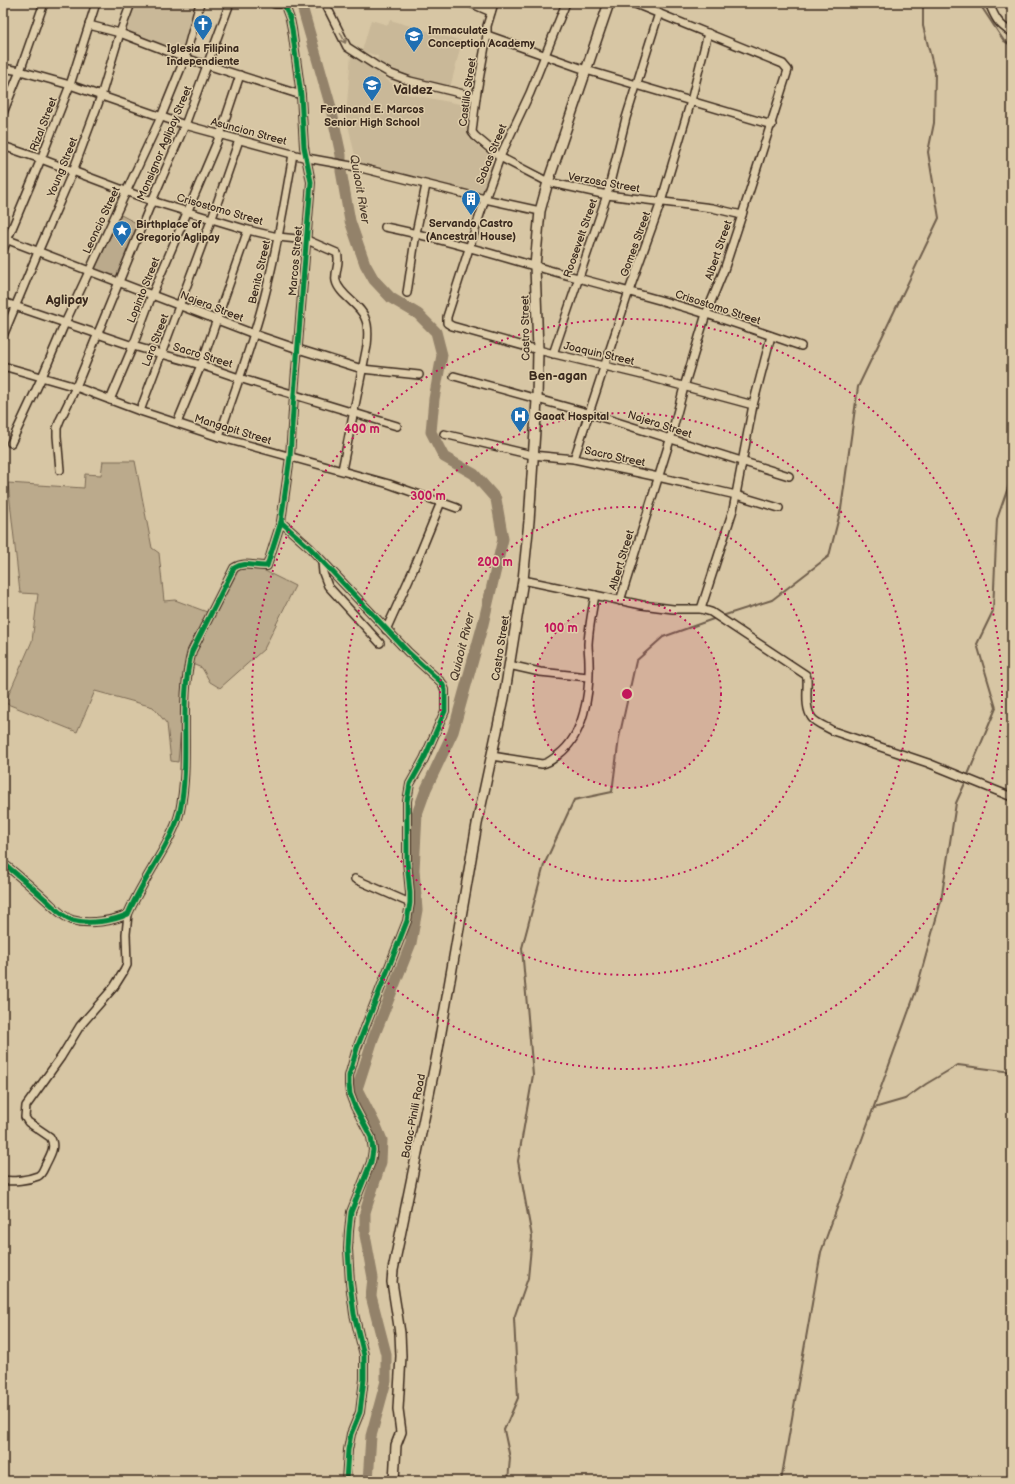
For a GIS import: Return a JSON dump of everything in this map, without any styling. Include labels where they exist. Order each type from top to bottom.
[{"type":"main road","points":[[275,3],[314,3]]},
{"type":"main road","name":"Castro Street","points":[[492,756],[504,698],[522,580],[529,521],[532,455],[537,400],[538,350],[536,266],[540,211],[548,182],[609,3]]},
{"type":"main road","name":"Batac-Pinili Road","points":[[394,1481],[396,1445],[400,1432],[398,1404],[401,1383],[401,1356],[400,1333],[392,1282],[393,1270],[437,1055],[468,871],[492,756]]},
{"type":"street","points":[[3,113],[44,3]]},
{"type":"street","name":"Rizal Street","points":[[3,250],[5,239],[41,159],[70,86],[96,3]]},
{"type":"street","name":"Young Street","points":[[3,336],[73,171],[101,96],[120,33],[132,3]]},
{"type":"street","name":"Leoncio Street","points":[[11,443],[65,323],[162,117],[185,58],[200,3]]},
{"type":"street","name":"Monsignor Aglipay Street","points":[[60,470],[57,428],[76,387],[152,201],[185,125],[230,3]]},
{"type":"street","name":"Marcos Street","points":[[128,914],[133,902],[171,836],[180,810],[184,776],[184,711],[189,663],[192,651],[234,568],[238,565],[247,564],[268,565],[281,522],[290,457],[311,182],[304,147],[301,95],[290,19],[284,3]]},
{"type":"street","points":[[325,3],[347,47],[375,65],[410,82],[476,97]]},
{"type":"street","points":[[470,3],[491,12]]},
{"type":"street","name":"Castillo Street","points":[[475,136],[472,132],[476,97],[487,35],[487,26],[494,3]]},
{"type":"street","name":"Sabas Street","points":[[447,317],[500,157],[530,93],[566,3]]},
{"type":"street","name":"Albert Street","points":[[620,601],[670,440],[706,314],[724,270],[772,125],[788,70],[786,66],[633,3]]},
{"type":"street","points":[[989,3],[996,19],[1002,27],[1012,33]]},
{"type":"street","name":"Roosevelt Street","points":[[553,354],[607,195],[636,85],[659,13]]},
{"type":"street","points":[[89,25],[120,33],[185,58],[301,95]]},
{"type":"street","name":"Gomes Street","points":[[574,459],[629,291],[661,202],[691,101],[708,34]]},
{"type":"street","points":[[487,35],[586,70],[772,125]]},
{"type":"street","name":"Asuncion Street","points":[[3,68],[20,70],[185,125],[220,135],[307,158],[346,165],[540,211]]},
{"type":"street","name":"Lopinto Street","points":[[110,400],[133,346],[152,295],[220,135],[240,75]]},
{"type":"street","name":"Verzosa Street","points":[[475,136],[500,157],[548,182],[607,195],[712,208],[742,215]]},
{"type":"street","name":"Lara Street","points":[[140,412],[180,306],[239,140]]},
{"type":"street","name":"Crisostomo Street","points":[[3,146],[152,201],[248,230],[278,237],[307,240],[337,253],[337,283],[342,291],[365,316],[368,334],[362,369]]},
{"type":"street","name":"Benito Street","points":[[219,437],[254,334],[265,295],[278,237],[293,154]]},
{"type":"street","points":[[407,292],[416,233],[426,185]]},
{"type":"street","name":"Crisostomo Street","points":[[385,227],[470,246],[706,314],[771,336],[753,405],[730,521],[701,609]]},
{"type":"street","points":[[177,423],[217,319],[248,230]]},
{"type":"street","name":"Najera Street","points":[[5,239],[254,334],[298,349],[362,369],[419,376]]},
{"type":"street","name":"Sacro Street","points":[[3,302],[133,346],[200,365],[397,426]]},
{"type":"street","name":"Joaquin Street","points":[[447,317],[446,323],[452,326],[553,354],[605,366],[753,405]]},
{"type":"street","points":[[771,336],[801,346]]},
{"type":"street","name":"Mangapit Street","points":[[3,366],[76,387],[140,412],[219,437],[342,470],[457,508]]},
{"type":"street","points":[[342,470],[362,369]]},
{"type":"street","name":"Najera Street","points":[[454,376],[588,413],[670,440],[789,476]]},
{"type":"street","name":"Sacro Street","points":[[444,434],[532,455],[574,459],[658,477],[736,495],[779,508]]},
{"type":"street","points":[[386,630],[414,568],[441,502]]},
{"type":"street","points":[[3,510],[3,522]]},
{"type":"street","points":[[281,522],[322,562],[386,630],[442,683],[446,698],[445,711],[424,759],[410,784],[407,801],[407,854],[410,903],[407,921],[357,1048],[349,1076],[350,1094],[355,1107],[371,1137],[373,1150],[371,1162],[351,1212],[348,1231],[350,1283],[354,1314],[364,1355],[364,1379],[360,1412],[351,1434],[348,1450],[346,1481]]},
{"type":"street","points":[[322,562],[323,573],[328,586],[380,643]]},
{"type":"street","points":[[522,580],[658,608],[701,609],[716,615],[806,675],[807,705],[812,718],[819,724],[833,731],[928,763],[1012,797]]},
{"type":"street","points":[[492,756],[542,764],[549,762],[565,750],[571,743],[586,706],[589,630],[595,595]]},
{"type":"street","points":[[509,665],[540,672],[588,677]]},
{"type":"street","points":[[3,864],[58,911],[71,920],[86,922],[106,921],[121,918],[128,914]]},
{"type":"street","points":[[355,880],[410,903]]},
{"type":"street","points":[[3,1180],[28,1179],[39,1175],[51,1154],[53,1140],[28,1122],[25,1117],[26,1106],[61,1057],[80,1026],[114,987],[124,971],[127,965],[126,934],[128,914]]},
{"type":"shaded area","points":[[133,4],[196,6],[183,51],[126,33]]},
{"type":"shaded area","name":"Immaculate Conception Academy","points":[[371,20],[388,25],[390,20],[462,41],[450,88],[402,74],[377,60],[378,56],[362,51]]},
{"type":"shaded area","points":[[351,54],[407,94],[471,106],[469,138],[493,159],[485,195],[357,164],[346,116]]},
{"type":"shaded area","points":[[121,215],[140,225],[117,278],[94,270]]},
{"type":"shaded area","points":[[103,461],[135,461],[152,548],[159,553],[164,601],[175,600],[215,615],[239,569],[261,569],[295,586],[264,649],[220,688],[210,682],[202,668],[187,662],[178,762],[171,761],[167,724],[153,707],[95,691],[77,732],[5,703],[32,641],[38,594],[20,593],[8,483],[84,488],[85,474],[101,475]]},
{"type":"waterway","name":"Quiaoit River","points":[[301,3],[330,104],[341,155],[341,171],[350,221],[365,264],[374,280],[391,298],[418,314],[436,332],[442,355],[434,399],[431,432],[444,457],[474,474],[496,499],[503,539],[483,624],[453,732],[426,789],[417,814],[414,870],[417,910],[411,943],[373,1039],[357,1089],[382,1140],[381,1162],[365,1212],[365,1235],[373,1278],[371,1296],[386,1354],[386,1381],[371,1436],[368,1481]]},
{"type":"waterway","points":[[722,616],[772,600],[829,556],[841,509],[858,387],[939,218],[928,152],[934,123],[935,73],[923,26],[923,3]]},
{"type":"waterway","points":[[979,3],[1004,41],[1012,46]]},
{"type":"waterway","points":[[967,777],[996,708],[977,644],[993,611],[997,519],[1012,476]]},
{"type":"waterway","points":[[508,1481],[510,1458],[504,1430],[518,1398],[514,1318],[528,1278],[532,1237],[518,1161],[533,1075],[522,948],[544,865],[574,800],[612,792],[619,738],[636,661],[663,637],[716,618]]},
{"type":"waterway","points":[[781,1481],[821,1252],[916,991],[941,901],[956,803],[966,781]]},
{"type":"waterway","points":[[874,1108],[905,1099],[926,1084],[958,1065],[1012,1072]]},
{"type":"cycle path","points":[[3,864],[61,913],[72,920],[101,922],[116,919],[128,914],[140,889],[171,836],[180,811],[185,771],[186,690],[192,651],[234,568],[242,565],[267,566],[281,522],[290,457],[311,182],[304,147],[301,95],[292,29],[284,3]]},
{"type":"cycle path","points":[[281,522],[310,548],[408,652],[442,683],[445,690],[445,711],[424,759],[410,784],[407,801],[407,861],[410,893],[407,921],[357,1048],[349,1076],[350,1094],[355,1107],[371,1137],[373,1150],[371,1162],[351,1212],[349,1231],[348,1249],[350,1283],[354,1314],[364,1355],[364,1379],[360,1412],[351,1434],[348,1450],[346,1481]]},
{"type":"place","name":"Iglesia Filipina Independiente","points":[[203,41]]},
{"type":"place","name":"Immaculate Conception Academy","points":[[414,53]]},
{"type":"place","name":"Ferdinand E. Marcos Senior High School","points":[[372,102]]},
{"type":"place","name":"Servando Castro (Ancestral House)","points":[[471,216]]},
{"type":"place","name":"Birthplace of Gregorio Aglipay","points":[[122,247]]},
{"type":"place","name":"Gaoat Hospital","points":[[520,433]]},
{"type":"district","name":"Valdez","points":[[413,89]]},
{"type":"district","name":"Aglipay","points":[[67,299]]},
{"type":"district","name":"Ben-agan","points":[[558,375]]}]
